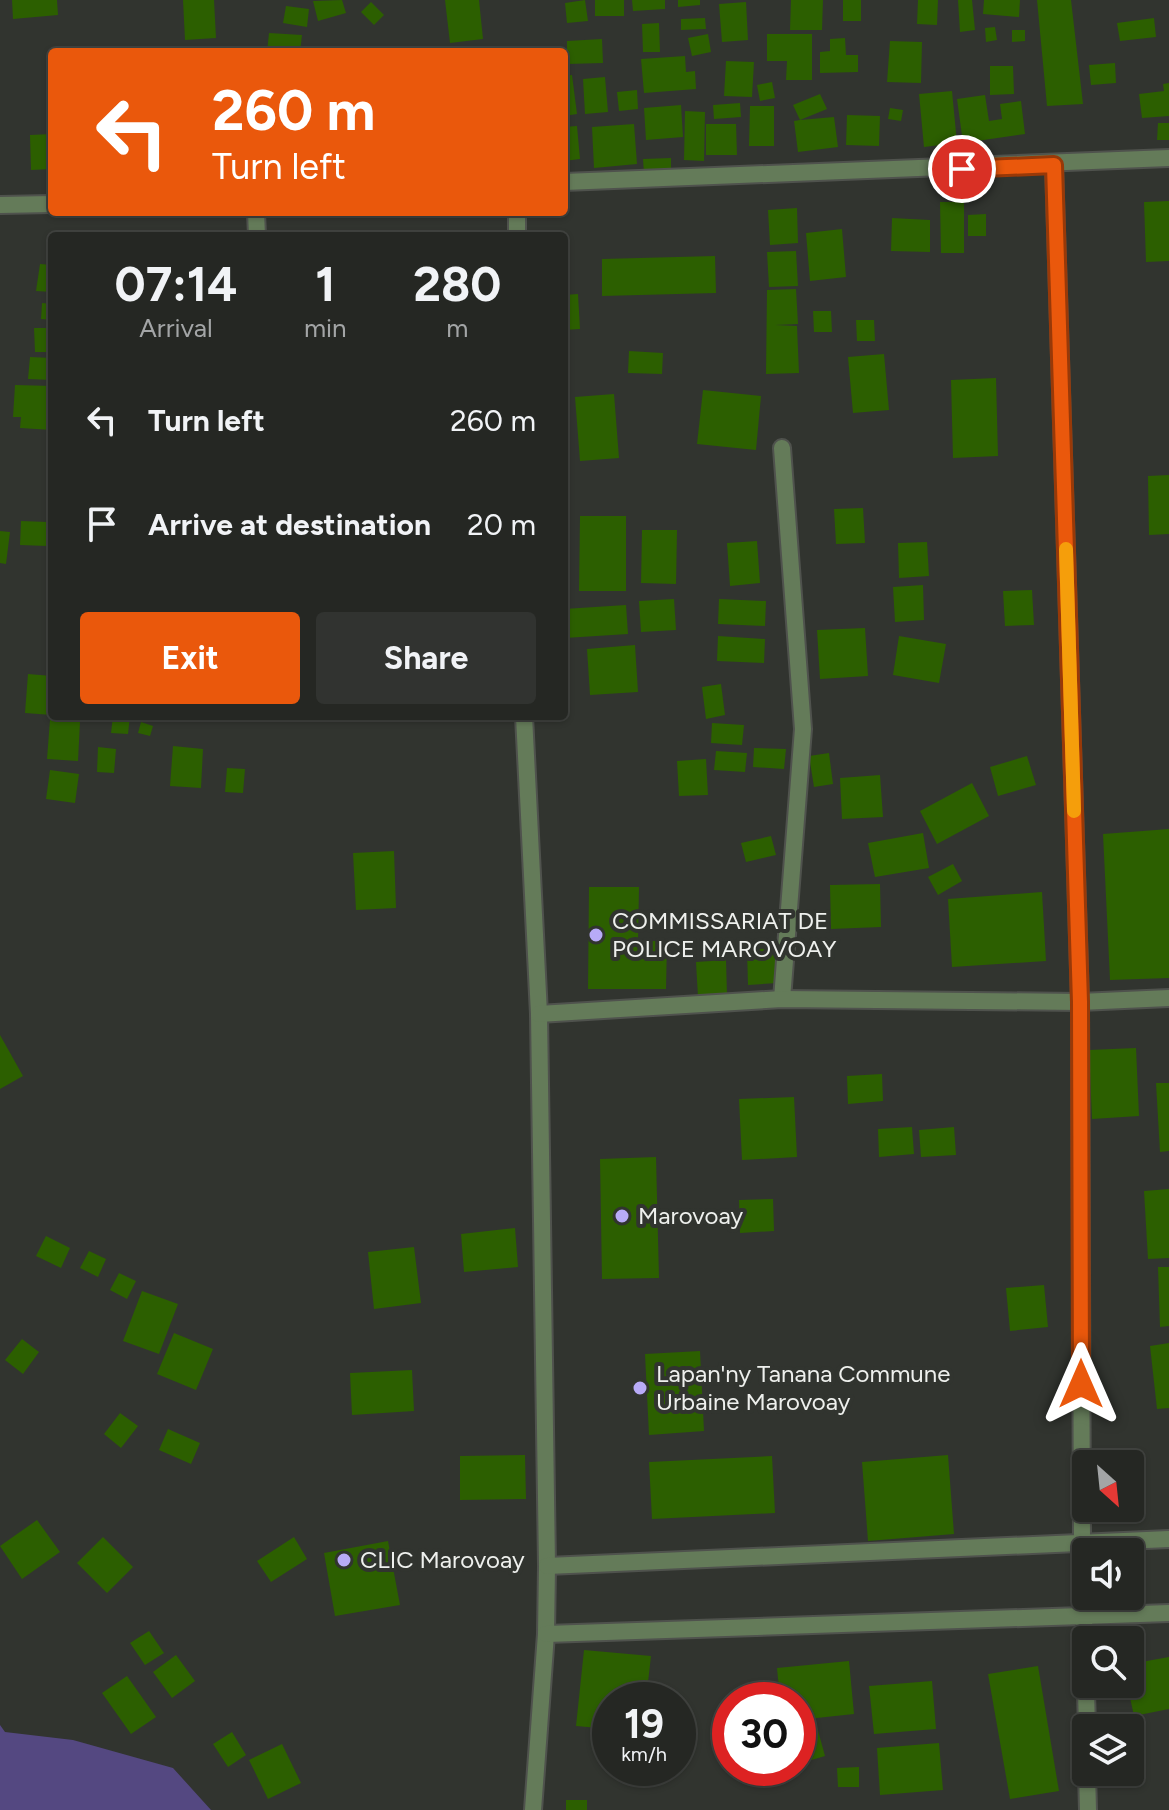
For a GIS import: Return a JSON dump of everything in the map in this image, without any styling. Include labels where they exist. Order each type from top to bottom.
[{"type":"street","points":[[568,182],[1054,165],[1169,158]]},
{"type":"street","points":[[1054,165],[1080,1002],[1082,1538]]},
{"type":"street","points":[[0,205],[48,204]]},
{"type":"street","points":[[782,448],[803,729],[782,999]]},
{"type":"street","points":[[524,720],[539,1014],[547,1566],[546,1634],[533,1810]]},
{"type":"street","points":[[539,1014],[782,999],[1080,1002],[1169,998]]},
{"type":"street","points":[[1144,1540],[1169,1539]]},
{"type":"street","points":[[547,1566],[1072,1543]]},
{"type":"street","points":[[1085,1610],[1087,1714]]},
{"type":"street","points":[[546,1634],[1169,1613]]},
{"type":"street","points":[[1087,1786],[1088,1810]]},
{"type":"shaded area","points":[[0,1725],[5,1732],[73,1740],[173,1768],[211,1810],[0,1810]]},
{"type":"building","points":[[12,0],[57,0],[58,15],[13,19]]},
{"type":"building","points":[[183,0],[214,0],[216,38],[185,40]]},
{"type":"building","points":[[342,0],[346,13],[318,21],[313,1]]},
{"type":"building","points":[[445,0],[479,0],[483,39],[450,43]]},
{"type":"building","points":[[585,0],[588,21],[567,23],[565,3]]},
{"type":"building","points":[[595,0],[624,0],[624,16],[595,16]]},
{"type":"building","points":[[632,0],[665,0],[665,9],[633,11]]},
{"type":"building","points":[[678,0],[700,0],[700,5],[678,7]]},
{"type":"building","points":[[791,0],[823,0],[822,30],[790,30]]},
{"type":"building","points":[[843,0],[861,0],[861,21],[843,21]]},
{"type":"building","points":[[918,0],[938,0],[937,25],[917,24]]},
{"type":"building","points":[[958,0],[972,0],[975,30],[960,32]]},
{"type":"building","points":[[984,0],[1020,0],[1019,17],[983,14]]},
{"type":"building","points":[[1037,0],[1071,0],[1083,104],[1047,106]]},
{"type":"building","points":[[371,2],[384,15],[374,25],[361,12]]},
{"type":"building","points":[[746,2],[748,40],[722,42],[719,4]]},
{"type":"building","points":[[286,6],[309,9],[307,27],[283,23]]},
{"type":"building","points":[[705,18],[706,29],[681,30],[681,19]]},
{"type":"building","points":[[1154,18],[1156,37],[1120,41],[1117,23]]},
{"type":"building","points":[[659,23],[660,52],[643,52],[642,24]]},
{"type":"building","points":[[995,27],[997,40],[986,42],[985,28]]},
{"type":"building","points":[[1012,30],[1025,30],[1025,41],[1012,42]]},
{"type":"building","points":[[269,33],[302,35],[300,48],[267,48]]},
{"type":"building","points":[[708,34],[711,52],[692,56],[688,38]]},
{"type":"building","points":[[767,34],[812,34],[812,80],[786,80],[787,61],[767,61]]},
{"type":"building","points":[[845,38],[846,55],[858,55],[858,72],[820,73],[820,52],[830,51],[830,39]]},
{"type":"building","points":[[602,39],[603,63],[568,64],[567,41]]},
{"type":"building","points":[[890,41],[922,42],[921,83],[887,82]]},
{"type":"building","points":[[685,56],[686,72],[695,71],[696,89],[644,93],[641,59]]},
{"type":"building","points":[[726,61],[754,62],[752,97],[724,96]]},
{"type":"building","points":[[1115,63],[1116,83],[1091,85],[1089,65]]},
{"type":"building","points":[[990,66],[1013,66],[1014,94],[990,95]]},
{"type":"building","points":[[572,75],[577,114],[568,115],[568,76]]},
{"type":"building","points":[[605,77],[608,112],[585,114],[583,79]]},
{"type":"building","points":[[772,82],[775,98],[760,101],[757,85]]},
{"type":"building","points":[[1169,83],[1169,116],[1142,118],[1139,94],[1164,91],[1163,84]]},
{"type":"building","points":[[637,90],[638,109],[619,111],[617,92]]},
{"type":"building","points":[[952,91],[957,143],[924,147],[919,94]]},
{"type":"building","points":[[820,94],[827,109],[800,120],[793,105]]},
{"type":"building","points":[[985,95],[989,121],[1002,119],[1000,104],[1021,101],[1025,134],[963,143],[957,99]]},
{"type":"building","points":[[740,103],[741,117],[714,119],[713,105]]},
{"type":"building","points":[[681,105],[683,137],[646,140],[644,108]]},
{"type":"building","points":[[750,106],[774,106],[774,146],[749,146]]},
{"type":"building","points":[[890,108],[903,110],[901,121],[888,119]]},
{"type":"building","points":[[685,111],[705,112],[704,161],[684,160]]},
{"type":"building","points":[[847,115],[880,116],[879,146],[846,145]]},
{"type":"building","points":[[834,117],[838,147],[798,152],[794,121]]},
{"type":"building","points":[[1158,123],[1169,123],[1169,140],[1157,140]]},
{"type":"building","points":[[634,124],[637,164],[594,168],[592,127]]},
{"type":"building","points":[[706,124],[736,124],[737,155],[706,155]]},
{"type":"building","points":[[577,126],[580,159],[568,160],[568,127]]},
{"type":"building","points":[[48,134],[48,169],[31,170],[30,135]]},
{"type":"building","points":[[671,158],[671,173],[644,174],[643,159]]},
{"type":"building","points":[[1169,201],[1169,261],[1146,262],[1144,202]]},
{"type":"building","points":[[940,202],[964,202],[964,253],[941,253]]},
{"type":"building","points":[[797,208],[798,243],[770,245],[768,210]]},
{"type":"building","points":[[986,214],[986,236],[968,236],[968,215]]},
{"type":"building","points":[[892,218],[930,220],[930,252],[891,251]]},
{"type":"building","points":[[842,229],[846,277],[810,281],[806,233]]},
{"type":"building","points":[[796,251],[798,286],[769,287],[767,252]]},
{"type":"building","points":[[715,256],[716,293],[602,296],[602,259]]},
{"type":"building","points":[[40,264],[48,265],[48,292],[36,291]]},
{"type":"building","points":[[796,289],[798,324],[775,325],[797,326],[799,373],[766,374],[767,290]]},
{"type":"building","points":[[578,294],[580,329],[568,330],[568,295]]},
{"type":"building","points":[[42,303],[48,304],[48,320],[41,319]]},
{"type":"building","points":[[813,311],[831,311],[832,332],[814,332]]},
{"type":"building","points":[[856,320],[874,320],[875,341],[857,341]]},
{"type":"building","points":[[34,328],[48,328],[48,352],[35,352]]},
{"type":"building","points":[[629,351],[663,353],[662,374],[628,373]]},
{"type":"building","points":[[884,354],[889,410],[853,413],[848,357]]},
{"type":"building","points":[[30,357],[48,358],[48,380],[28,379]]},
{"type":"building","points":[[996,378],[998,456],[953,458],[951,380]]},
{"type":"building","points":[[15,385],[48,386],[48,430],[20,428],[21,417],[13,417]]},
{"type":"building","points":[[703,390],[761,396],[756,450],[697,444]]},
{"type":"building","points":[[614,394],[619,458],[580,461],[575,397]]},
{"type":"building","points":[[1169,475],[1169,534],[1149,535],[1148,476]]},
{"type":"building","points":[[863,508],[865,543],[836,544],[834,509]]},
{"type":"building","points":[[580,516],[626,516],[626,591],[579,591]]},
{"type":"building","points":[[21,521],[48,522],[47,546],[20,545]]},
{"type":"building","points":[[642,530],[677,530],[676,584],[641,583]]},
{"type":"building","points":[[0,531],[10,532],[6,564],[0,563]]},
{"type":"building","points":[[757,541],[760,583],[730,586],[727,543]]},
{"type":"building","points":[[927,542],[929,576],[899,578],[898,543]]},
{"type":"building","points":[[923,585],[924,620],[895,622],[893,587]]},
{"type":"building","points":[[1032,590],[1034,625],[1005,626],[1003,591]]},
{"type":"building","points":[[674,599],[676,630],[641,632],[639,601]]},
{"type":"building","points":[[719,599],[766,601],[765,626],[718,624]]},
{"type":"building","points":[[626,605],[628,634],[568,638],[568,609]]},
{"type":"building","points":[[865,628],[868,676],[820,679],[817,630]]},
{"type":"building","points":[[718,636],[765,639],[764,663],[717,661]]},
{"type":"building","points":[[899,636],[946,644],[939,683],[893,675]]},
{"type":"building","points":[[635,645],[638,692],[590,695],[587,649]]},
{"type":"building","points":[[28,674],[48,676],[48,715],[25,713]]},
{"type":"building","points":[[721,684],[725,715],[706,719],[702,687]]},
{"type":"building","points":[[50,720],[80,722],[78,761],[47,759]]},
{"type":"building","points":[[113,720],[130,720],[128,734],[111,733]]},
{"type":"building","points":[[141,722],[153,726],[150,736],[138,733]]},
{"type":"building","points":[[712,723],[744,725],[742,745],[711,743]]},
{"type":"building","points":[[173,746],[203,749],[201,788],[170,786]]},
{"type":"building","points":[[98,747],[116,749],[114,773],[97,772]]},
{"type":"building","points":[[754,748],[786,749],[784,769],[753,767]]},
{"type":"building","points":[[716,751],[747,753],[745,772],[714,770]]},
{"type":"building","points":[[829,753],[833,784],[814,787],[809,756]]},
{"type":"building","points":[[1027,756],[1036,785],[998,796],[990,767]]},
{"type":"building","points":[[706,759],[708,795],[679,796],[677,761]]},
{"type":"building","points":[[227,768],[245,769],[243,793],[225,792]]},
{"type":"building","points":[[50,770],[79,774],[75,803],[46,799]]},
{"type":"building","points":[[880,775],[883,817],[842,819],[840,778]]},
{"type":"building","points":[[972,783],[989,816],[937,844],[920,811]]},
{"type":"building","points":[[1169,829],[1169,978],[1110,980],[1103,834]]},
{"type":"building","points":[[923,833],[929,868],[875,877],[868,843]]},
{"type":"building","points":[[771,836],[776,855],[746,862],[741,843]]},
{"type":"building","points":[[394,851],[396,908],[356,910],[353,853]]},
{"type":"building","points":[[953,864],[962,881],[938,895],[928,877]]},
{"type":"building","points":[[880,884],[881,927],[831,929],[830,885]]},
{"type":"building","points":[[589,887],[639,887],[638,941],[667,941],[666,989],[588,989]]},
{"type":"building","points":[[1042,892],[1046,961],[952,967],[948,899]]},
{"type":"building","points":[[775,948],[777,983],[748,985],[747,950]]},
{"type":"building","points":[[726,960],[727,995],[698,997],[696,962]]},
{"type":"building","points":[[0,1035],[23,1076],[0,1089]]},
{"type":"building","points":[[1136,1048],[1139,1116],[1092,1119],[1089,1050]]},
{"type":"building","points":[[882,1074],[883,1101],[848,1104],[847,1076]]},
{"type":"building","points":[[1156,1083],[1169,1083],[1169,1151],[1160,1152]]},
{"type":"building","points":[[794,1097],[797,1157],[742,1160],[739,1099]]},
{"type":"building","points":[[912,1127],[914,1154],[879,1157],[878,1129]]},
{"type":"building","points":[[954,1127],[956,1155],[921,1157],[919,1130]]},
{"type":"building","points":[[656,1157],[659,1278],[602,1279],[600,1159]]},
{"type":"building","points":[[1169,1189],[1169,1258],[1148,1259],[1144,1191]]},
{"type":"building","points":[[773,1199],[774,1231],[740,1233],[739,1200]]},
{"type":"building","points":[[515,1228],[518,1267],[464,1272],[461,1234]]},
{"type":"building","points":[[46,1236],[70,1248],[61,1268],[36,1256]]},
{"type":"building","points":[[414,1247],[421,1303],[374,1309],[368,1252]]},
{"type":"building","points":[[89,1251],[106,1259],[98,1277],[80,1268]]},
{"type":"building","points":[[1158,1267],[1169,1267],[1169,1326],[1160,1327]]},
{"type":"building","points":[[119,1273],[136,1281],[127,1299],[110,1290]]},
{"type":"building","points":[[1044,1285],[1048,1327],[1010,1331],[1006,1288]]},
{"type":"building","points":[[142,1291],[178,1304],[159,1354],[123,1341]]},
{"type":"building","points":[[174,1333],[213,1349],[196,1390],[157,1374]]},
{"type":"building","points":[[22,1339],[39,1352],[23,1374],[5,1360]]},
{"type":"building","points":[[1169,1343],[1169,1408],[1157,1409],[1150,1346]]},
{"type":"building","points":[[700,1351],[704,1431],[649,1435],[645,1354]]},
{"type":"building","points":[[412,1370],[414,1411],[352,1415],[350,1373]]},
{"type":"building","points":[[120,1413],[138,1426],[121,1448],[104,1434]]},
{"type":"building","points":[[168,1429],[200,1443],[191,1464],[159,1450]]},
{"type":"building","points":[[525,1455],[526,1499],[460,1500],[460,1456]]},
{"type":"building","points":[[948,1455],[954,1534],[868,1541],[862,1462]]},
{"type":"building","points":[[772,1456],[775,1513],[652,1519],[649,1462]]},
{"type":"building","points":[[37,1520],[60,1552],[22,1579],[0,1546]]},
{"type":"building","points":[[103,1537],[133,1567],[107,1593],[77,1563]]},
{"type":"building","points":[[294,1537],[307,1559],[271,1582],[257,1561]]},
{"type":"building","points":[[388,1541],[400,1605],[335,1616],[324,1553]]},
{"type":"building","points":[[149,1631],[164,1653],[145,1665],[130,1643]]},
{"type":"building","points":[[584,1650],[651,1656],[648,1682],[592,1682],[592,1727],[576,1726]]},
{"type":"building","points":[[176,1655],[195,1681],[172,1698],[153,1672]]},
{"type":"building","points":[[1169,1657],[1169,1709],[1134,1714],[1130,1698],[1144,1698],[1144,1661]]},
{"type":"building","points":[[849,1661],[854,1714],[816,1718],[816,1682],[778,1682],[777,1668]]},
{"type":"building","points":[[1038,1666],[1059,1791],[1010,1799],[988,1674]]},
{"type":"building","points":[[127,1676],[156,1717],[131,1734],[102,1693]]},
{"type":"building","points":[[932,1681],[936,1729],[874,1734],[869,1686]]},
{"type":"building","points":[[816,1727],[825,1756],[816,1759]]},
{"type":"building","points":[[232,1732],[246,1755],[228,1767],[213,1744]]},
{"type":"building","points":[[939,1743],[943,1790],[880,1795],[877,1748]]},
{"type":"building","points":[[282,1744],[301,1783],[268,1799],[249,1760]]},
{"type":"building","points":[[859,1767],[859,1787],[838,1787],[837,1768]]},
{"type":"building","points":[[566,1800],[587,1800],[587,1810],[566,1810]]},
{"type":"slow traffic","points":[[1066,549],[1074,811]]},
{"type":"place","name":"COMMISSARIAT DE POLICE MAROVOAY","points":[[596,935]]},
{"type":"place","name":"Marovoay","points":[[622,1216]]},
{"type":"place","name":"Lapan'ny Tanana Commune Urbaine Marovoay","points":[[640,1388]]},
{"type":"place","name":"CLIC Marovoay","points":[[344,1560]]},
{"type":"route","points":[[962,169],[1054,165],[1080,1002],[1081,1384]]}]
